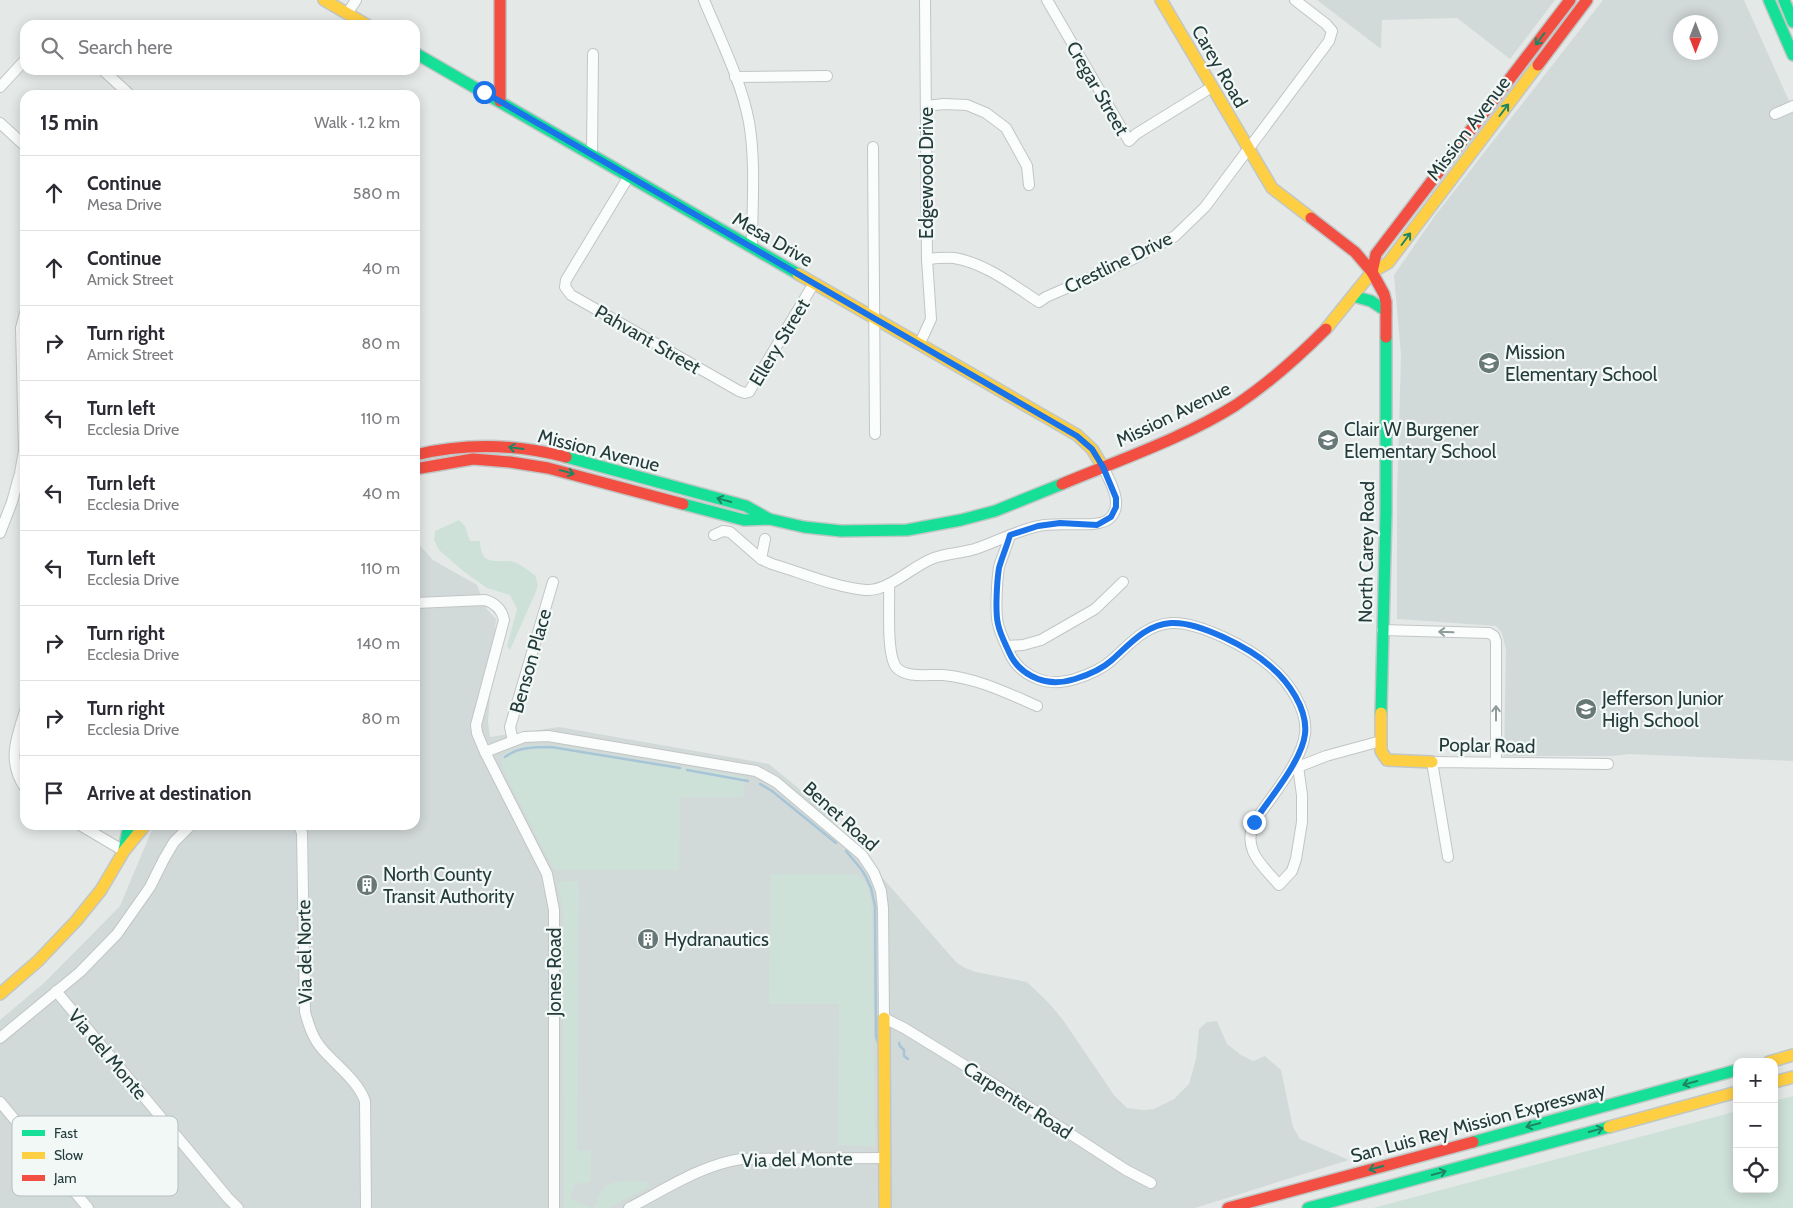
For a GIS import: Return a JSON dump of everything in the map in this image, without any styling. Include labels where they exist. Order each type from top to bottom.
[{"type":"main road","points":[[324,0],[358,20]]},
{"type":"main road","points":[[500,0],[500,101]]},
{"type":"main road","name":"Carey Road","points":[[1162,0],[1249,149]]},
{"type":"main road","name":"Mission Avenue","points":[[1372,272],[1376,254],[1570,0]]},
{"type":"main road","name":"Mission Avenue","points":[[420,468],[473,460],[510,462],[548,468],[744,520],[769,519],[841,531],[886,531],[926,528],[995,511],[1103,467],[1203,423],[1251,394],[1281,372],[1334,320],[1372,272],[1388,263],[1587,0]]},
{"type":"main road","points":[[1769,0],[1793,56]]},
{"type":"main road","points":[[1784,0],[1793,22]]},
{"type":"main road","name":"Mesa Drive","points":[[420,56],[920,343],[1077,436],[1092,449],[1103,467]]},
{"type":"main road","name":"North Carey Road","points":[[1249,149],[1272,188],[1355,252],[1372,272],[1384,294],[1386,311],[1386,512],[1381,741]]},
{"type":"main road","points":[[1353,296],[1371,301],[1386,311]]},
{"type":"main road","name":"Mission Avenue","points":[[420,454],[459,446],[497,446],[558,455],[746,506],[769,519]]},
{"type":"main road","name":"Poplar Road","points":[[1381,741],[1381,751],[1387,760],[1432,762]]},
{"type":"main road","points":[[124,851],[128,830]]},
{"type":"main road","points":[[0,994],[38,961],[76,921],[101,890],[124,851],[141,830]]},
{"type":"main road","name":"Benet Road","points":[[884,1018],[884,1208]]},
{"type":"main road","points":[[1778,1059],[1793,1055]]},
{"type":"main road","name":"San Luis Rey Mission Expressway","points":[[1228,1208],[1733,1071]]},
{"type":"main road","points":[[1778,1081],[1793,1077]]},
{"type":"main road","name":"San Luis Rey Mission Expressway","points":[[1308,1208],[1733,1093]]},
{"type":"street","points":[[347,14],[356,0]]},
{"type":"street","points":[[704,0],[742,93],[749,121],[752,151],[752,247]]},
{"type":"street","name":"Edgewood Drive","points":[[920,343],[931,319],[927,259],[925,0]]},
{"type":"street","name":"Cregar Street","points":[[1047,0],[1129,141],[1136,134],[1212,87]]},
{"type":"street","name":"Crestline Drive","points":[[927,259],[952,258],[981,266],[1039,302],[1046,297],[1131,260],[1175,236],[1205,207],[1329,41],[1332,31],[1326,24],[1295,0]]},
{"type":"street","points":[[592,154],[593,54]]},
{"type":"street","points":[[0,87],[20,65]]},
{"type":"street","points":[[108,75],[125,90]]},
{"type":"street","points":[[735,77],[826,76]]},
{"type":"street","points":[[926,106],[944,104],[967,106],[986,113],[1006,128],[1027,166],[1029,186]]},
{"type":"street","points":[[1775,114],[1793,106]]},
{"type":"street","points":[[0,122],[20,141]]},
{"type":"street","points":[[873,147],[875,434]]},
{"type":"street","name":"Pahvant Street","points":[[629,176],[566,280],[565,287],[570,295],[739,391]]},
{"type":"street","name":"Ellery Street","points":[[739,391],[749,392],[814,283]]},
{"type":"street","points":[[714,535],[723,531],[730,532],[761,559],[772,564],[868,590],[890,584],[933,558],[976,549],[1038,526],[1060,523],[1097,525],[1108,520],[1116,507],[1116,498],[1103,467]]},
{"type":"street","points":[[0,533],[15,492],[20,469]]},
{"type":"street","points":[[1010,535],[999,568],[998,625],[1013,661],[1028,675],[1046,682],[1061,683],[1090,675],[1111,661],[1124,647],[1146,630],[1154,626],[1180,623],[1208,631],[1233,642],[1270,665],[1288,685],[1304,714],[1305,734],[1298,763],[1302,795],[1302,822],[1296,859],[1292,871],[1279,884],[1257,860],[1251,849],[1249,832],[1254,822],[1298,763],[1381,741]]},
{"type":"street","points":[[761,559],[765,539]]},
{"type":"street","name":"Benson Place","points":[[513,741],[510,727],[553,582]]},
{"type":"street","points":[[1006,646],[1023,645],[1041,640],[1095,609],[1123,582]]},
{"type":"street","points":[[890,584],[890,650],[896,667],[905,674],[961,677],[991,686],[1037,706]]},
{"type":"street","name":"Jones Road","points":[[420,603],[485,600],[492,602],[502,613],[504,620],[476,725],[476,733],[547,874],[554,910],[554,1208]]},
{"type":"street","points":[[1382,630],[1489,633],[1494,636],[1496,642],[1496,762]]},
{"type":"street","points":[[20,727],[14,745],[14,758],[20,781]]},
{"type":"street","name":"Benet Road","points":[[485,752],[524,737],[548,736],[756,772],[776,782],[862,854],[874,874],[881,891],[883,908],[884,1018]]},
{"type":"street","points":[[1432,762],[1448,857]]},
{"type":"street","name":"Poplar Road","points":[[1432,762],[1608,764]]},
{"type":"street","points":[[88,830],[124,851]]},
{"type":"street","points":[[0,1038],[80,972],[117,934],[150,887],[174,842],[185,830]]},
{"type":"street","name":"Via del Norte","points":[[301,830],[305,1012],[312,1035],[322,1050],[360,1088],[365,1101],[366,1208]]},
{"type":"street","name":"Via del Monte","points":[[56,991],[160,1116]]},
{"type":"street","name":"Carpenter Road","points":[[884,1018],[953,1058],[1126,1170],[1151,1183]]},
{"type":"street","points":[[0,1102],[12,1116]]},
{"type":"street","name":"Via del Monte","points":[[178,1138],[238,1208]]},
{"type":"street","name":"Via del Monte","points":[[629,1208],[701,1171],[730,1160],[885,1158]]},
{"type":"street","points":[[78,1196],[88,1208]]},
{"type":"shaded area","points":[[1317,0],[1555,0],[1510,59],[1457,18],[1382,20],[1381,49]]},
{"type":"shaded area","points":[[1603,0],[1744,0],[1793,110],[1793,761],[1629,754],[1614,756],[1504,756],[1506,650],[1502,633],[1496,626],[1397,619],[1397,496],[1401,355],[1394,275],[1434,217]]},
{"type":"shaded area","points":[[420,546],[433,560],[477,585],[486,608],[496,619],[488,722],[490,737],[559,727],[769,764],[820,806],[956,962],[976,972],[1027,982],[1048,1002],[1063,1020],[1114,1095],[1127,1108],[1154,1109],[1174,1099],[1189,1084],[1196,1059],[1199,1029],[1207,1022],[1217,1021],[1227,1044],[1241,1055],[1253,1061],[1265,1056],[1281,1070],[1293,1127],[1300,1139],[1349,1160],[1195,1208],[0,1208],[0,1020],[44,983],[120,906],[152,830],[420,830]]},
{"type":"green space","points":[[459,520],[465,526],[470,541],[480,541],[483,556],[487,559],[514,562],[535,575],[538,585],[535,594],[510,650],[507,646],[517,609],[510,595],[487,588],[463,571],[439,550],[434,540],[435,531]]},
{"type":"green space","points":[[530,745],[551,745],[745,777],[743,797],[680,797],[679,870],[559,870],[553,868],[502,767],[502,758],[505,753]]},
{"type":"green space","points":[[771,874],[856,874],[868,888],[872,920],[875,1146],[838,1145],[839,1004],[769,1004]]},
{"type":"green space","points":[[562,881],[579,881],[577,1150],[591,1151],[590,1181],[583,1184],[576,1182],[570,1199],[592,1208],[564,1208],[563,907],[558,886]]},
{"type":"green space","points":[[1793,1096],[1793,1208],[1373,1208],[1733,1112],[1733,1193],[1778,1193],[1778,1100]]},
{"type":"green space","points":[[646,1182],[649,1185],[608,1208],[593,1208],[600,1193],[612,1183]]},
{"type":"waterway","points":[[505,757],[521,749],[551,747],[680,768]]},
{"type":"waterway","points":[[687,770],[748,781]]},
{"type":"waterway","points":[[760,784],[772,791],[836,843]]},
{"type":"waterway","points":[[846,851],[866,877],[871,888],[875,906],[876,1037],[878,1042]]},
{"type":"waterway","points":[[899,1043],[904,1050],[904,1056],[908,1059]]},
{"type":"traffic: fast","points":[[1769,0],[1793,55]]},
{"type":"traffic: fast","points":[[1784,0],[1793,22]]},
{"type":"traffic: fast","points":[[420,56],[798,274]]},
{"type":"traffic: fast","points":[[1353,296],[1371,301],[1386,311]]},
{"type":"traffic: fast","points":[[1381,713],[1386,512],[1386,337]]},
{"type":"traffic: fast","points":[[566,457],[746,506],[769,519]]},
{"type":"traffic: fast","points":[[683,504],[744,520],[769,519],[804,527],[841,531],[907,530],[961,520],[995,511],[1062,484]]},
{"type":"traffic: fast","points":[[124,850],[128,830]]},
{"type":"traffic: fast","points":[[1473,1142],[1733,1071]]},
{"type":"traffic: fast","points":[[1308,1208],[1609,1127]]},
{"type":"traffic: slow","points":[[324,0],[358,20]]},
{"type":"traffic: slow","points":[[1161,0],[1272,188],[1311,218]]},
{"type":"traffic: slow","points":[[1326,329],[1372,272],[1388,263],[1538,65]]},
{"type":"traffic: slow","points":[[798,274],[1077,435],[1092,449],[1103,467]]},
{"type":"traffic: slow","points":[[1381,713],[1381,751],[1387,760],[1432,762]]},
{"type":"traffic: slow","points":[[0,994],[38,961],[76,921],[101,890],[124,851],[141,830]]},
{"type":"traffic: slow","points":[[884,1018],[885,1208]]},
{"type":"traffic: slow","points":[[1778,1059],[1793,1055]]},
{"type":"traffic: slow","points":[[1778,1081],[1793,1077]]},
{"type":"traffic: slow","points":[[1609,1127],[1733,1093]]},
{"type":"traffic: jam","points":[[500,0],[500,101]]},
{"type":"traffic: jam","points":[[1372,272],[1376,254],[1570,0]]},
{"type":"traffic: jam","points":[[1538,65],[1587,0]]},
{"type":"traffic: jam","points":[[1311,218],[1355,252],[1372,272],[1384,294],[1386,302],[1386,337]]},
{"type":"traffic: jam","points":[[1062,484],[1151,448],[1216,417],[1272,379],[1326,329]]},
{"type":"traffic: jam","points":[[420,454],[453,448],[509,447],[566,457]]},
{"type":"traffic: jam","points":[[420,468],[473,459],[510,462],[548,468],[683,504]]},
{"type":"traffic: jam","points":[[1228,1208],[1473,1142]]},
{"type":"place","name":"Mission Elementary School","points":[[1489,363]]},
{"type":"place","name":"Clair W Burgener Elementary School","points":[[1328,440]]},
{"type":"place","name":"Jefferson Junior High School","points":[[1586,709]]},
{"type":"place","name":"North County Transit Authority","points":[[367,885]]},
{"type":"place","name":"Hydranautics","points":[[648,939]]},
{"type":"route","points":[[484,92],[920,343],[1077,436],[1092,449],[1103,467],[1116,498],[1116,507],[1111,517],[1097,525],[1060,523],[1038,526],[1010,535],[999,568],[997,610],[998,625],[1013,661],[1028,675],[1046,682],[1061,683],[1090,675],[1111,661],[1124,647],[1146,630],[1154,626],[1180,623],[1208,631],[1233,642],[1270,665],[1288,685],[1304,714],[1305,734],[1297,758],[1254,822]]}]
